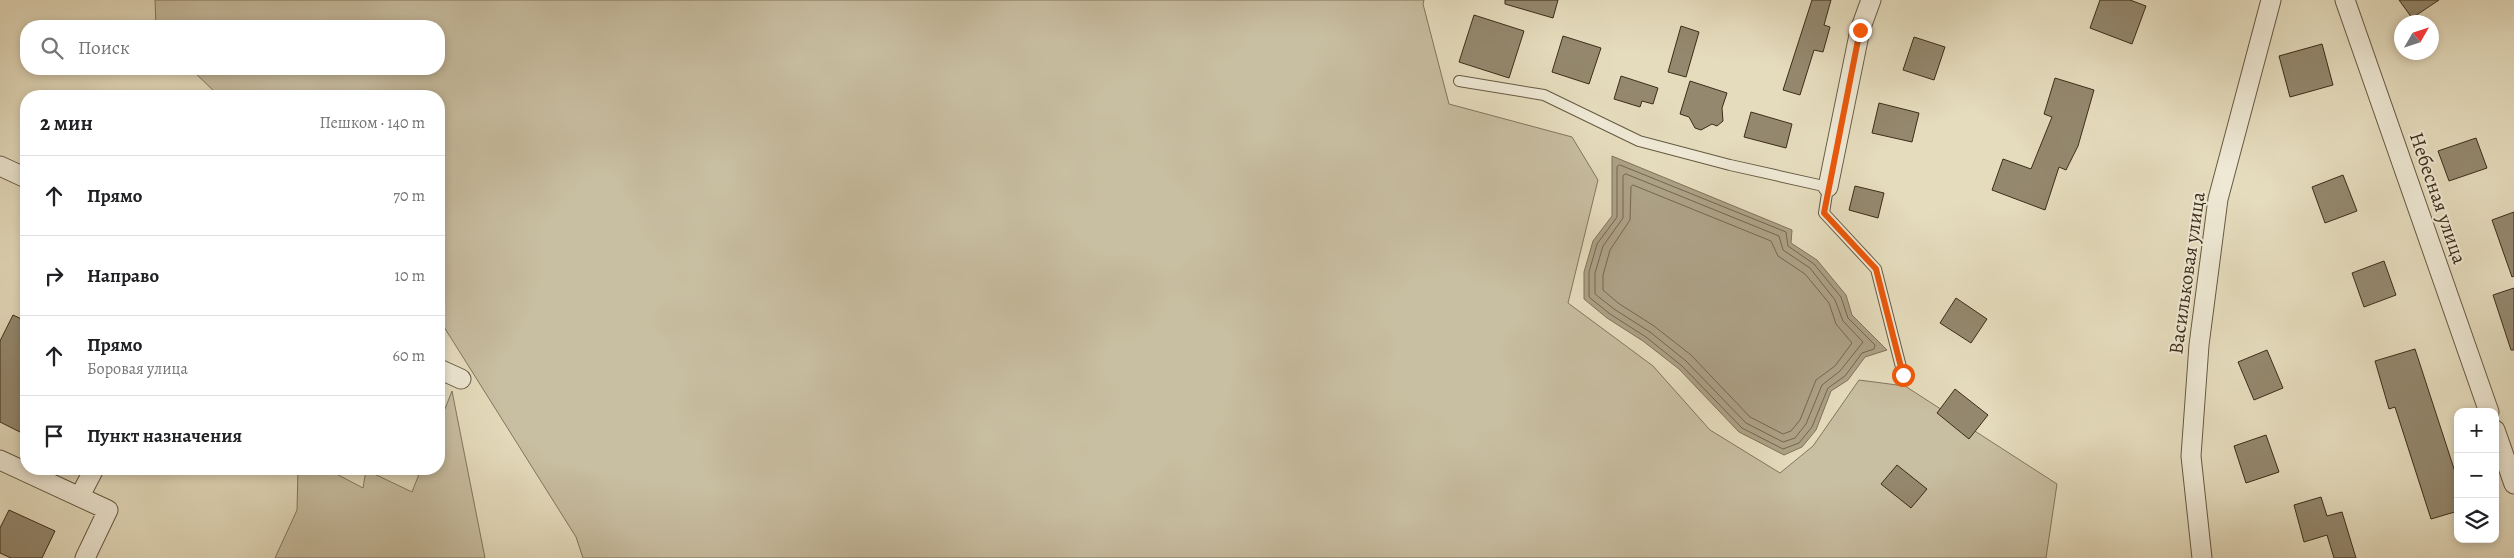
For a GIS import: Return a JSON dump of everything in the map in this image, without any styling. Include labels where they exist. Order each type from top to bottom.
[{"type":"street","points":[[1828,187],[1860,30],[1871,0]]},
{"type":"street","name":"Васильковая улица","points":[[2202,558],[2191,456],[2199,345],[2218,199],[2271,0]]},
{"type":"street","name":"Небесная улица","points":[[2344,0],[2488,408]]},
{"type":"street","points":[[0,166],[20,175]]},
{"type":"street","points":[[445,372],[461,379]]},
{"type":"street","points":[[2499,441],[2514,484]]},
{"type":"street","points":[[0,460],[20,469]]},
{"type":"street","points":[[33,475],[108,510],[85,558]]},
{"type":"street","points":[[80,496],[91,475]]},
{"type":"lane","points":[[1458,81],[1544,95],[1639,141],[1730,165],[1828,187],[1824,213],[1876,269],[1903,375]]},
{"type":"shaded area","points":[[155,0],[1424,0],[1423,4],[1449,104],[1572,137],[1598,180],[1568,303],[1653,366],[1710,430],[1780,473],[1813,446],[1859,380],[1905,386],[2057,484],[2046,558],[583,558],[576,537],[445,329],[445,90],[213,90],[197,75],[445,75],[445,20],[156,20]]},
{"type":"shaded area","points":[[452,391],[485,558],[275,558],[297,510],[298,475],[338,475],[363,488],[365,475],[376,475],[412,492],[419,475],[445,475],[445,409]]},
{"type":"water","points":[[1612,156],[1792,230],[1791,243],[1817,260],[1846,295],[1852,315],[1887,350],[1865,357],[1848,380],[1831,391],[1816,430],[1802,447],[1784,455],[1739,432],[1679,369],[1643,341],[1607,318],[1584,299],[1584,272],[1593,241],[1612,216]]},
{"type":"building","points":[[1505,0],[1558,0],[1553,18],[1505,4]]},
{"type":"building","points":[[1812,0],[1831,0],[1824,25],[1830,27],[1823,52],[1814,50],[1800,95],[1783,90]]},
{"type":"building","points":[[2100,0],[2130,0],[2146,6],[2132,44],[2090,28]]},
{"type":"building","points":[[2399,0],[2439,0],[2416,15],[2410,15]]},
{"type":"building","points":[[1474,15],[1524,31],[1509,78],[1459,62]]},
{"type":"building","points":[[1681,26],[1699,32],[1686,77],[1668,72]]},
{"type":"building","points":[[1563,36],[1601,48],[1589,84],[1552,72]]},
{"type":"building","points":[[1914,37],[1945,47],[1934,80],[1903,70]]},
{"type":"building","points":[[2322,44],[2333,85],[2290,97],[2279,56]]},
{"type":"building","points":[[1621,76],[1658,88],[1653,104],[1642,101],[1640,107],[1614,99]]},
{"type":"building","points":[[2055,78],[2094,90],[2078,146],[2066,170],[2059,167],[2045,210],[1992,190],[2003,159],[2031,169],[2052,117],[2044,114]]},
{"type":"building","points":[[1690,81],[1727,93],[1722,108],[1723,121],[1717,126],[1712,124],[1701,130],[1695,128],[1689,117],[1680,114]]},
{"type":"building","points":[[1879,103],[1919,113],[1912,142],[1872,133]]},
{"type":"building","points":[[1751,112],[1792,124],[1786,148],[1744,137]]},
{"type":"building","points":[[2476,138],[2487,168],[2449,181],[2438,151]]},
{"type":"building","points":[[2343,175],[2357,211],[2325,223],[2312,187]]},
{"type":"building","points":[[1855,186],[1884,193],[1878,218],[1849,210]]},
{"type":"building","points":[[2514,212],[2514,276],[2512,277],[2492,220]]},
{"type":"building","points":[[2384,261],[2396,295],[2364,307],[2352,273]]},
{"type":"building","points":[[2514,288],[2514,350],[2511,350],[2493,295]]},
{"type":"building","points":[[1956,298],[1987,319],[1971,343],[1940,323]]},
{"type":"building","points":[[13,315],[20,318],[20,432],[0,422],[0,341]]},
{"type":"building","points":[[2415,349],[2454,469],[2454,512],[2431,519],[2395,407],[2389,409],[2375,361]]},
{"type":"building","points":[[2267,350],[2283,388],[2254,400],[2238,362]]},
{"type":"building","points":[[1955,389],[1988,415],[1969,439],[1937,413]]},
{"type":"building","points":[[2266,435],[2279,472],[2246,483],[2234,446]]},
{"type":"building","points":[[1897,465],[1927,489],[1911,508],[1881,484]]},
{"type":"building","points":[[2321,497],[2327,516],[2342,512],[2356,558],[2334,558],[2327,535],[2304,542],[2294,505]]},
{"type":"building","points":[[9,510],[55,531],[42,558],[11,558],[0,553],[0,528]]},
{"type":"route","points":[[1860,30],[1824,213],[1876,269],[1903,375]]}]
